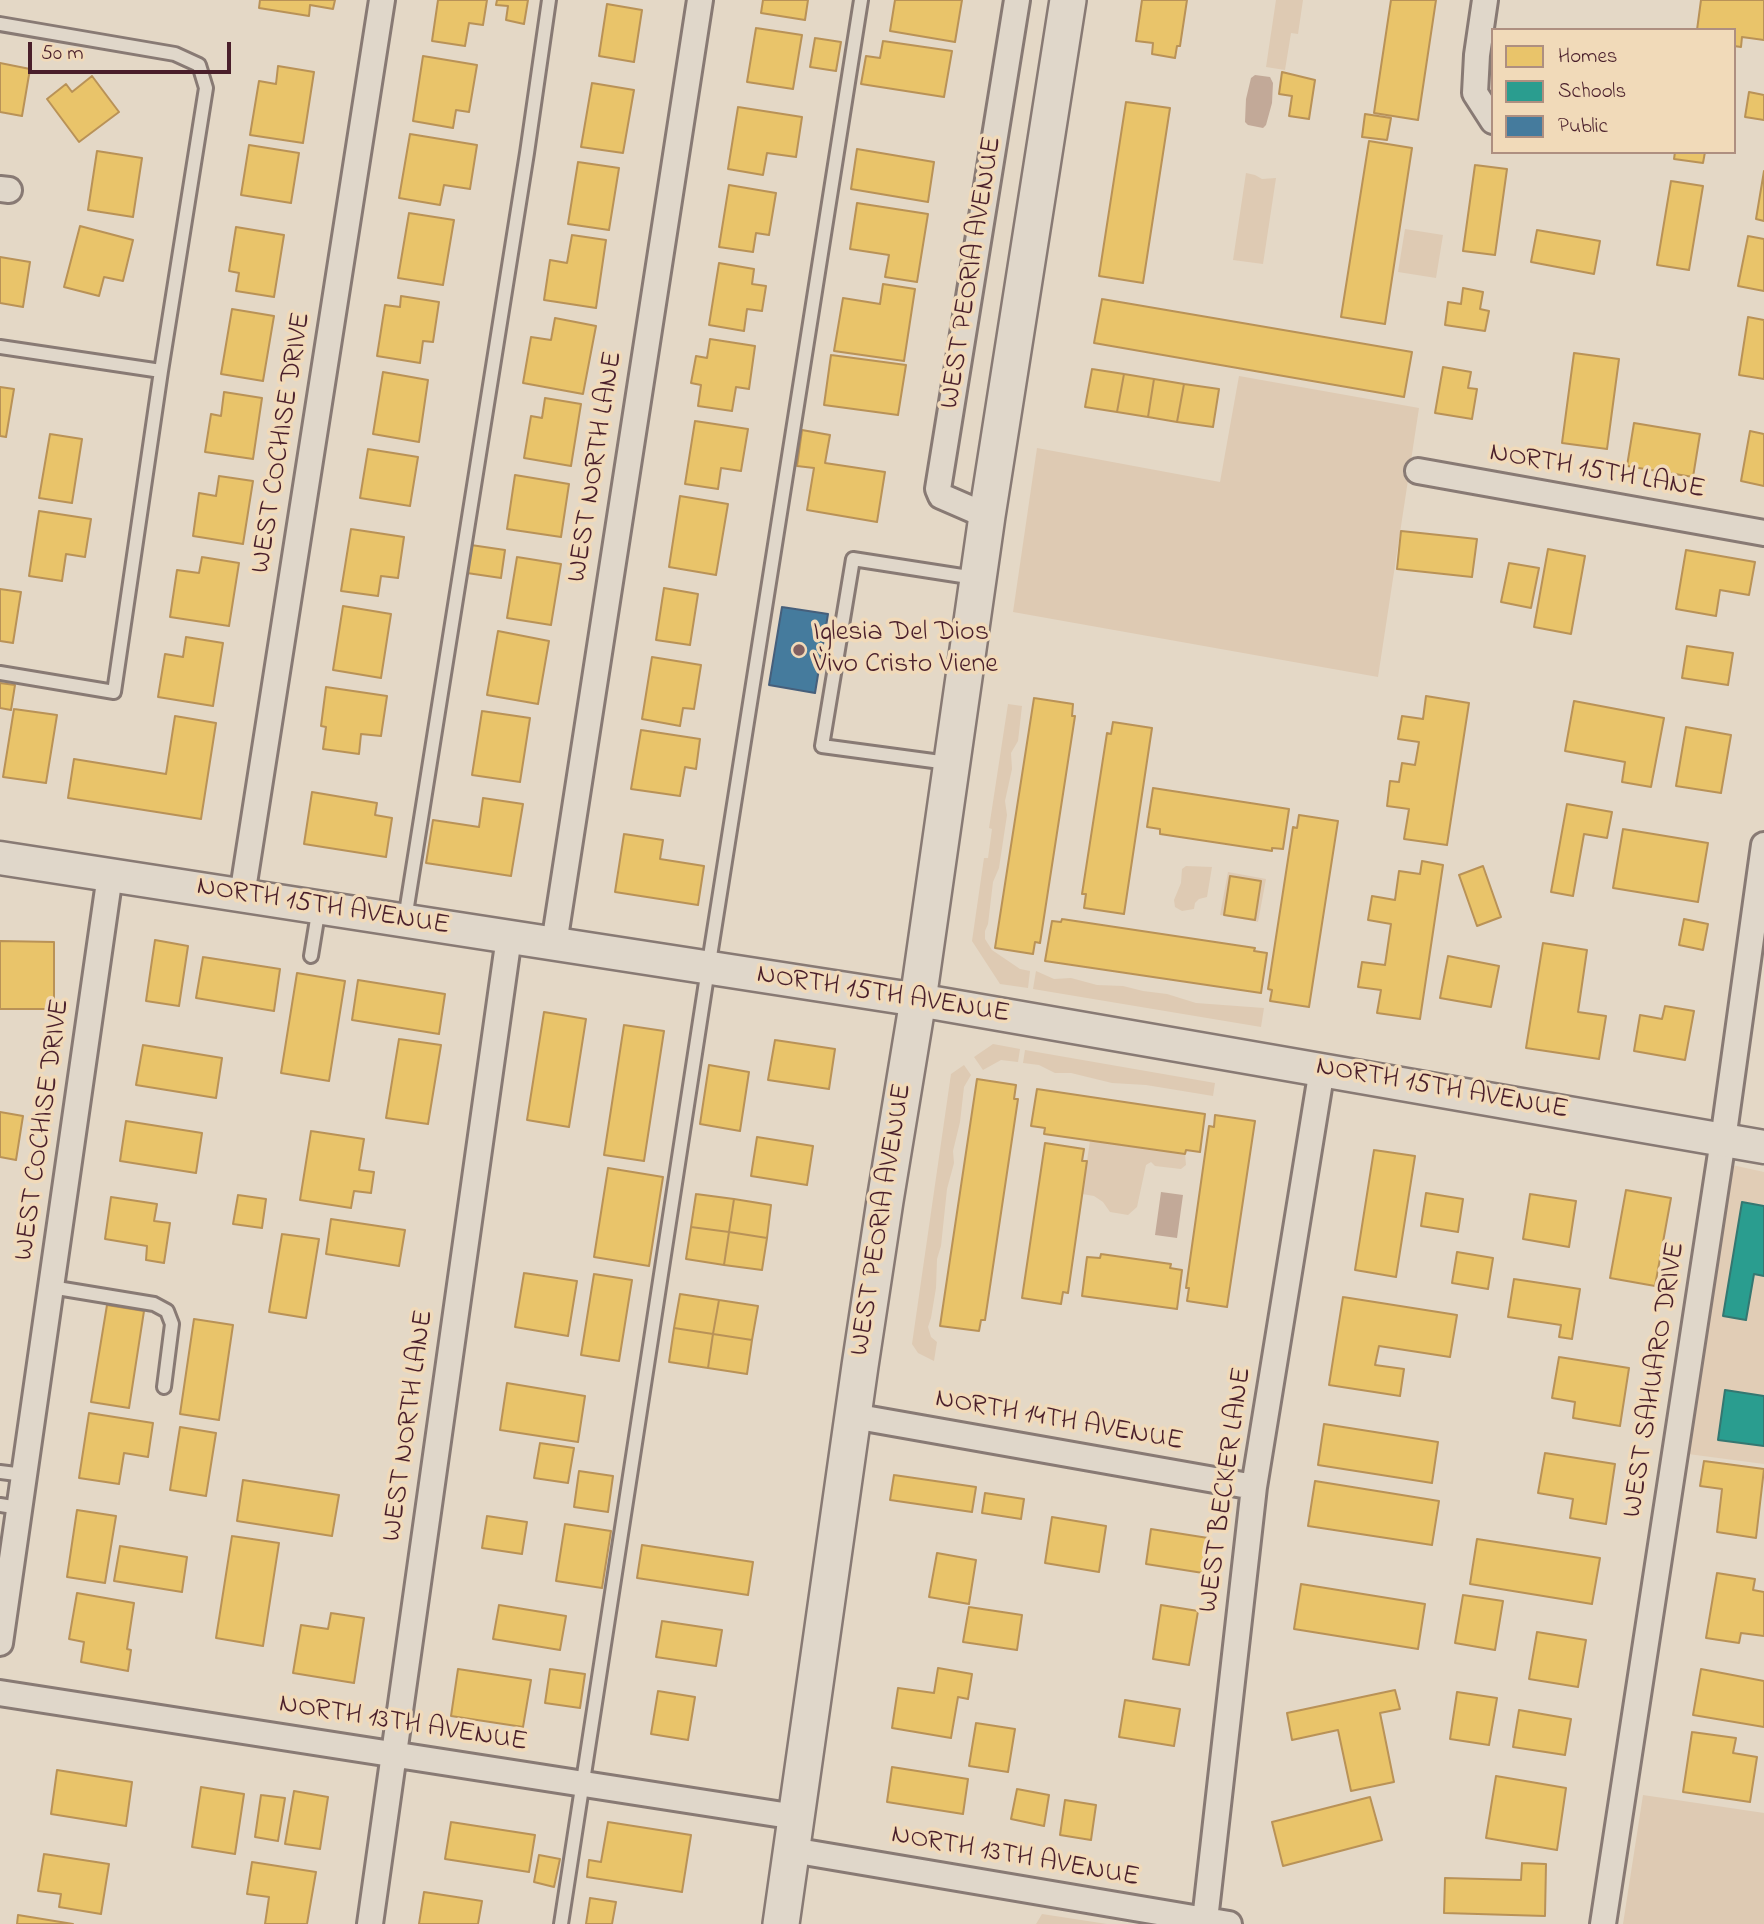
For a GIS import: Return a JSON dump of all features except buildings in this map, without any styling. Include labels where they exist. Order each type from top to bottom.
[{"type":"main road","name":"WEST PEORIA AVENUE","points":[[781,1924],[884,1201],[918,1000],[987,516],[1068,0]]},
{"type":"street","name":"WEST COCHISE DRIVE","points":[[242,895],[382,0]]},
{"type":"street","name":"WEST NORTH LANE","points":[[554,944],[700,0]]},
{"type":"street","name":"WEST PEORIA AVENUE","points":[[987,516],[941,496],[938,489],[1017,0]]},
{"type":"street","points":[[1485,0],[1475,93],[1491,118]]},
{"type":"street","name":"NORTH 15TH LANE","points":[[1418,471],[1764,533]]},
{"type":"street","name":"WEST SAHUARO DRIVE","points":[[1603,1924],[1723,1140],[1764,845]]},
{"type":"street","name":"NORTH 15TH AVENUE","points":[[0,858],[918,1000],[1764,1147]]},
{"type":"street","name":"WEST COCHISE DRIVE","points":[[0,1643],[12,1474],[51,1287],[110,875]]},
{"type":"street","name":"WEST NORTH LANE","points":[[370,1924],[509,937]]},
{"type":"street","name":"WEST BECKER LANE","points":[[1217,1922],[1254,1487],[1322,1069]]},
{"type":"street","name":"NORTH 14TH AVENUE","points":[[853,1416],[1254,1487]]},
{"type":"street","name":"NORTH 13TH AVENUE","points":[[0,1693],[582,1783],[794,1834],[1217,1922]]},
{"type":"lane","points":[[405,920],[549,0]]},
{"type":"lane","points":[[561,1924],[708,969],[862,0]]},
{"type":"lane","points":[[0,24],[175,54],[198,65],[206,88],[114,692],[0,673]]},
{"type":"lane","points":[[0,347],[161,370]]},
{"type":"lane","points":[[951,763],[822,746],[853,559],[978,579]]},
{"type":"lane","points":[[310,956],[319,907]]},
{"type":"lane","points":[[51,1287],[154,1304],[167,1311],[172,1324],[164,1387]]},
{"type":"shaded area","points":[[1276,0],[1303,0],[1298,34],[1291,33],[1285,70],[1266,67]]},
{"type":"shaded area","points":[[1255,75],[1270,77],[1273,83],[1272,103],[1263,128],[1245,122],[1246,99],[1251,78]]},
{"type":"shaded area","points":[[1246,173],[1262,179],[1276,178],[1263,264],[1233,260]]},
{"type":"shaded area","points":[[1405,229],[1443,235],[1436,278],[1398,272]]},
{"type":"shaded area","points":[[1239,376],[1419,408],[1378,677],[1013,612],[1037,448],[1220,482]]},
{"type":"shaded area","points":[[1008,704],[1022,706],[1018,741],[1011,753],[1012,769],[1005,801],[1007,815],[985,939],[992,950],[1020,969],[1030,971],[1028,988],[1000,984],[972,941],[984,858],[988,858],[992,829],[989,828]]},
{"type":"shaded area","points":[[1186,866],[1212,867],[1207,897],[1199,899],[1194,909],[1182,911],[1175,907],[1174,900],[1181,883],[1182,869]]},
{"type":"shaded area","points":[[1228,872],[1266,879],[1258,922],[1220,915]]},
{"type":"shaded area","points":[[1036,971],[1054,979],[1071,978],[1097,985],[1123,986],[1167,994],[1196,1003],[1264,1008],[1261,1027],[1033,989]]},
{"type":"shaded area","points":[[993,1044],[1020,1049],[1018,1062],[1001,1060],[983,1070],[974,1057]]},
{"type":"shaded area","points":[[1025,1050],[1215,1083],[1213,1096],[1146,1085],[1112,1083],[1071,1073],[1055,1073],[1039,1065],[1023,1063]]},
{"type":"shaded area","points":[[964,1065],[971,1075],[964,1087],[953,1151],[954,1163],[947,1189],[941,1246],[937,1259],[936,1288],[928,1327],[931,1337],[937,1342],[934,1361],[918,1353],[912,1344],[951,1074]]},
{"type":"shaded area","points":[[1090,1141],[1185,1154],[1186,1165],[1181,1169],[1155,1166],[1151,1162],[1146,1165],[1137,1207],[1128,1215],[1110,1212],[1103,1202],[1094,1196],[1082,1194]]},
{"type":"shaded area","points":[[1732,1165],[1764,1172],[1764,1464],[1688,1454]]},
{"type":"shaded area","points":[[1161,1192],[1183,1195],[1177,1238],[1155,1235]]},
{"type":"shaded area","points":[[1643,1795],[1764,1813],[1764,1924],[1623,1924]]},
{"type":"shaded area","points":[[1042,1914],[1107,1924],[1036,1924]]},
{"type":"place","name":"Iglesia Del Dios Vivo Cristo Viene","points":[[799,650]]}]
